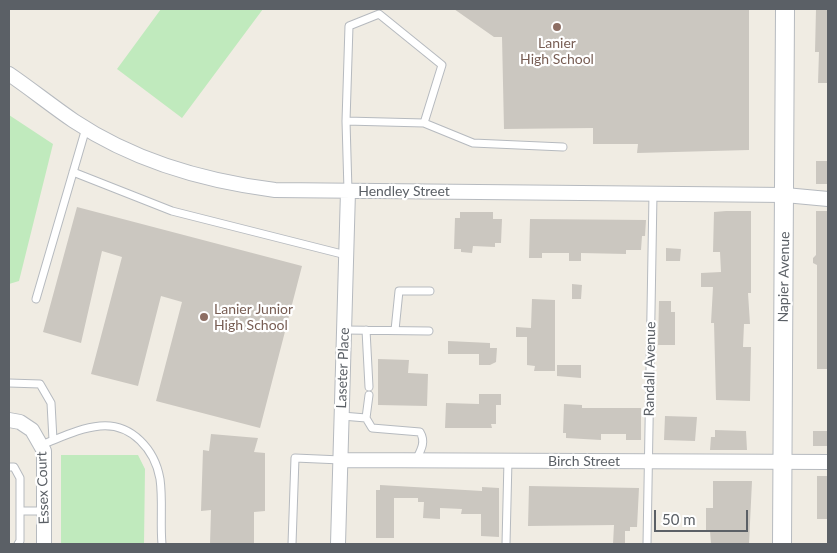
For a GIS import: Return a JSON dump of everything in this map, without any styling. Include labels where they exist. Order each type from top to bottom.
[{"type":"street","name":"Napier Avenue","points":[[782,544],[785,9]]},
{"type":"street","name":"Hendley Street","points":[[9,74],[86,128],[126,150],[181,172],[236,185],[275,190],[785,195],[828,199]]},
{"type":"street","name":"Laseter Place","points":[[338,544],[348,191]]},
{"type":"street","name":"Essex Court","points":[[9,420],[20,422],[47,443],[44,544]]},
{"type":"street","name":"Birch Street","points":[[341,460],[828,462]]},
{"type":"lane","points":[[348,191],[346,121],[349,26],[379,14],[442,65],[424,123]]},
{"type":"lane","points":[[346,121],[424,123],[473,143],[563,147]]},
{"type":"lane","points":[[36,299],[86,128]]},
{"type":"lane","points":[[73,172],[172,211],[346,254]]},
{"type":"lane","name":"Randall Avenue","points":[[647,544],[653,194]]},
{"type":"lane","points":[[394,330],[400,291],[430,291]]},
{"type":"lane","points":[[344,330],[429,330]]},
{"type":"lane","points":[[366,330],[369,387]]},
{"type":"lane","points":[[9,383],[40,384],[51,403],[47,443],[77,431],[101,426],[118,428],[136,436],[148,448],[157,466],[160,482],[162,544]]},
{"type":"lane","points":[[369,395],[366,418],[372,428],[420,432],[423,437],[422,448],[416,460]]},
{"type":"lane","points":[[342,416],[366,418]]},
{"type":"lane","points":[[292,544],[295,458],[341,460]]},
{"type":"lane","points":[[506,544],[508,460]]},
{"type":"lane","points":[[9,467],[14,467],[20,478],[20,542],[18,544]]},
{"type":"lane","points":[[20,511],[44,511]]},
{"type":"green space","points":[[161,9],[263,9],[182,118],[117,69]]},
{"type":"green space","points":[[9,115],[53,144],[19,281],[9,284]]},
{"type":"green space","points":[[61,455],[138,455],[145,469],[144,544],[61,544]]},
{"type":"building","points":[[454,9],[749,9],[749,150],[637,153],[638,144],[593,144],[593,128],[504,129],[502,37],[494,37]]},
{"type":"building","points":[[816,9],[828,9],[828,83],[818,83],[819,52],[815,52]]},
{"type":"building","points":[[816,161],[828,161],[828,184],[816,184]]},
{"type":"building","name":"Lanier Junior High School","points":[[77,207],[302,266],[260,428],[156,401],[182,302],[161,296],[138,386],[91,374],[122,257],[102,251],[81,343],[43,332]]},
{"type":"building","points":[[751,211],[751,293],[748,293],[750,324],[744,324],[743,347],[751,347],[750,401],[716,400],[714,323],[711,323],[713,287],[701,287],[701,273],[721,272],[720,252],[713,252],[714,212]]},
{"type":"building","points":[[816,211],[828,211],[828,369],[817,369],[817,265],[813,263],[813,258],[816,255]]},
{"type":"building","points":[[460,212],[493,212],[493,219],[502,219],[501,243],[495,243],[495,247],[473,246],[472,253],[461,252],[461,249],[454,249],[455,218],[460,218]]},
{"type":"building","points":[[530,219],[646,220],[645,236],[642,236],[641,250],[626,250],[626,254],[581,253],[581,261],[569,261],[569,253],[542,253],[542,258],[529,258]]},
{"type":"building","points":[[666,248],[681,249],[680,261],[666,261]]},
{"type":"building","points":[[572,284],[582,285],[581,299],[572,299]]},
{"type":"building","points":[[532,299],[555,300],[555,371],[534,371],[535,366],[527,365],[527,337],[516,337],[516,327],[531,328]]},
{"type":"building","points":[[659,301],[671,301],[671,312],[675,312],[675,345],[658,345]]},
{"type":"building","points":[[448,341],[490,343],[490,348],[497,348],[496,362],[490,365],[479,365],[479,354],[448,354]]},
{"type":"building","points":[[378,359],[409,360],[408,373],[428,374],[427,406],[378,405]]},
{"type":"building","points":[[557,365],[581,365],[581,378],[557,376]]},
{"type":"building","points":[[479,394],[501,394],[501,405],[496,405],[496,424],[491,424],[492,428],[445,428],[446,403],[479,404]]},
{"type":"building","points":[[564,404],[582,405],[582,408],[641,408],[641,440],[626,440],[626,434],[601,434],[601,440],[566,438],[566,433],[563,433]]},
{"type":"building","points":[[665,416],[697,417],[695,441],[664,440]]},
{"type":"building","points":[[715,430],[746,431],[747,450],[710,450],[711,437],[715,437]]},
{"type":"building","points":[[813,431],[828,431],[828,446],[813,446]]},
{"type":"building","points":[[211,434],[258,438],[254,452],[265,453],[265,511],[254,512],[254,544],[210,544],[211,510],[201,511],[203,450],[209,451]]},
{"type":"building","points":[[817,476],[828,476],[828,519],[817,519]]},
{"type":"building","points":[[713,481],[752,481],[749,544],[711,544],[710,531],[706,531],[706,508],[713,508]]},
{"type":"building","points":[[380,485],[482,491],[482,487],[499,488],[499,537],[481,536],[481,514],[461,514],[462,509],[440,508],[440,519],[423,518],[424,502],[418,502],[418,498],[394,498],[394,538],[376,538],[376,490],[380,490]]},
{"type":"building","points":[[529,486],[639,488],[637,527],[630,527],[630,531],[625,531],[625,544],[613,544],[614,525],[528,526]]},
{"type":"place","name":"Lanier High School","points":[[557,27]]},
{"type":"place","name":"Lanier Junior High School","points":[[204,317]]}]
